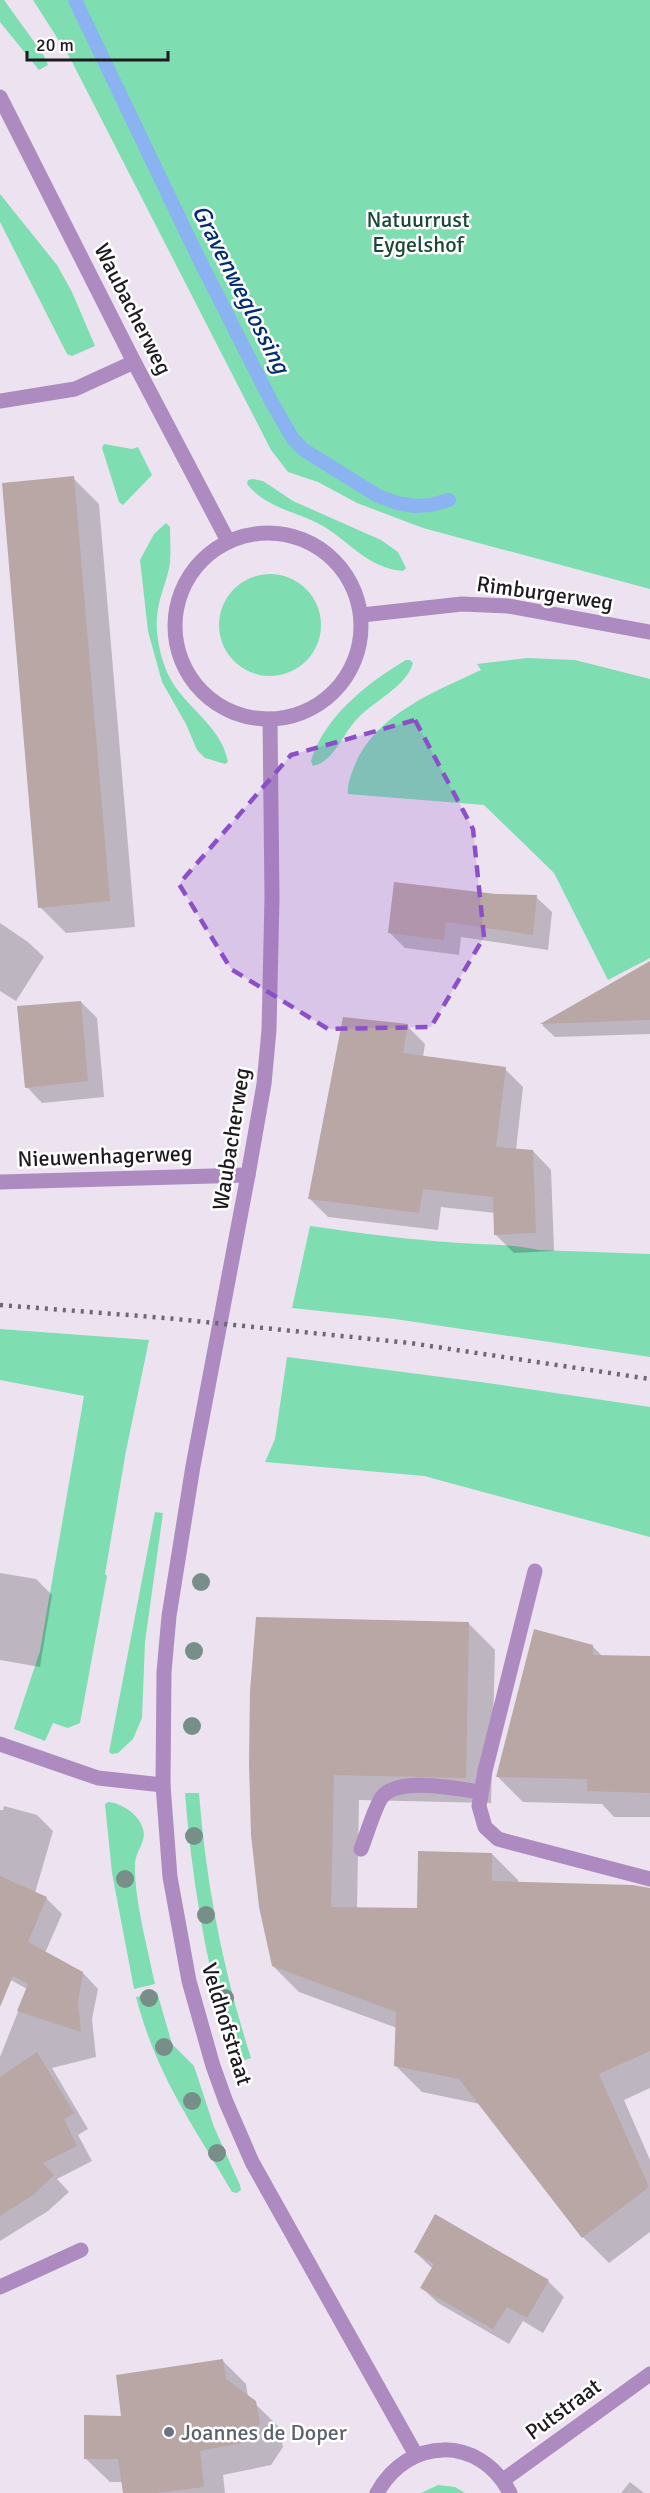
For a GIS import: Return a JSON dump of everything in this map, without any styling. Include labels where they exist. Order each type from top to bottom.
[{"type":"street","name":"Waubacherweg","points":[[0,97],[134,362],[228,541]]},
{"type":"street","points":[[0,401],[75,389],[134,362]]},
{"type":"street","points":[[278,532],[302,538],[324,551],[343,568],[355,591],[362,615],[362,637],[356,659],[346,678],[331,695],[313,708],[292,716],[270,719],[242,716],[217,703],[195,685],[181,660],[175,633],[177,605],[187,579],[205,557],[228,541],[252,534],[278,532]]},
{"type":"street","name":"Rimburgerweg","points":[[362,615],[462,604],[508,606],[650,632]]},
{"type":"street","name":"Waubacherweg","points":[[177,1560],[264,1084],[269,1030],[272,898],[270,719]]},
{"type":"street","name":"Nieuwenhagerweg","points":[[0,1182],[248,1175]]},
{"type":"street","name":"Veldhofstraat","points":[[177,1560],[164,1672],[163,1785],[170,1877],[189,1981],[213,2066],[252,2162],[416,2455]]},
{"type":"street","points":[[535,1571],[481,1792],[479,1806],[485,1827],[498,1839],[650,1878]]},
{"type":"street","points":[[0,1743],[98,1778],[163,1785]]},
{"type":"street","points":[[361,1849],[382,1797],[400,1786],[481,1792]]},
{"type":"street","points":[[0,2287],[81,2250]]},
{"type":"street","name":"Putstraat","points":[[506,2487],[650,2374]]},
{"type":"street","points":[[377,2493],[397,2467],[416,2455],[431,2451],[464,2452],[479,2458],[506,2487]]},
{"type":"highlighted area","points":[[415,720],[473,829],[484,937],[431,1027],[328,1029],[231,969],[179,884],[291,755]]},
{"type":"green space","points":[[0,0],[4,0],[43,54],[48,65],[39,70],[0,22]]},
{"type":"green space","name":"Natuurrust Eygelshof","points":[[33,0],[650,0],[650,589],[423,528],[357,503],[318,482],[288,472],[271,450],[70,58]]},
{"type":"green space","points":[[0,194],[57,265],[72,292],[95,346],[72,356],[67,354],[0,222]]},
{"type":"green space","points":[[104,444],[132,449],[138,447],[152,475],[123,505],[119,502],[102,448]]},
{"type":"green space","points":[[248,480],[263,481],[293,501],[381,540],[398,552],[406,568],[403,571],[380,565],[360,554],[323,526],[264,499],[247,484]]},
{"type":"green space","points":[[166,523],[170,527],[170,558],[158,612],[160,652],[171,680],[179,692],[208,724],[224,748],[228,762],[225,764],[205,758],[197,750],[186,724],[162,682],[148,631],[140,560],[154,534]]},
{"type":"green space","points":[[270,574],[290,578],[306,589],[317,605],[321,625],[317,645],[306,661],[290,672],[270,676],[250,672],[234,661],[223,645],[219,625],[223,605],[234,589],[250,578]]},
{"type":"green space","points":[[527,658],[575,660],[650,679],[650,958],[608,980],[554,873],[484,805],[348,794],[354,767],[363,749],[391,719],[425,697],[481,670],[477,664]]},
{"type":"green space","points":[[406,660],[413,663],[404,679],[357,719],[327,759],[313,766],[311,761],[317,745],[336,716],[362,690]]},
{"type":"green space","points":[[310,1226],[442,1242],[539,1250],[650,1254],[650,1357],[395,1319],[292,1308]]},
{"type":"green space","points":[[0,1329],[149,1340],[126,1451],[105,1574],[107,1576],[80,1723],[68,1728],[53,1723],[45,1741],[14,1729],[40,1651],[84,1396],[0,1380]]},
{"type":"green space","points":[[287,1357],[650,1407],[650,1537],[424,1476],[265,1462],[275,1439]]},
{"type":"green space","points":[[155,1512],[163,1513],[145,1642],[142,1718],[133,1739],[118,1753],[112,1754],[109,1752]]},
{"type":"green space","points":[[185,1793],[199,1793],[206,1861],[217,1927],[232,1992],[251,2058],[242,2061],[233,2056],[208,1959],[196,1893]]},
{"type":"green space","points":[[108,1802],[124,1807],[134,1814],[144,1833],[136,1860],[135,1878],[155,1984],[134,1989],[112,1873],[105,1804]]},
{"type":"green space","points":[[157,1992],[172,2044],[194,2066],[214,2127],[240,2185],[241,2190],[237,2193],[232,2192],[177,2099],[154,2052],[136,1997]]},
{"type":"green space","points":[[438,2485],[455,2487],[465,2493],[421,2493]]},
{"type":"building","points":[[74,476],[110,901],[38,908],[2,483]]},
{"type":"building","points":[[394,882],[496,894],[537,895],[533,935],[446,922],[444,940],[388,933]]},
{"type":"building","points":[[650,961],[650,1020],[540,1024]]},
{"type":"building","points":[[81,1001],[88,1081],[25,1088],[17,1006]]},
{"type":"building","points":[[343,1017],[408,1024],[403,1053],[506,1067],[496,1147],[533,1150],[536,1233],[494,1235],[493,1197],[423,1189],[419,1213],[308,1199]]},
{"type":"building","points":[[256,1617],[469,1622],[466,1778],[334,1775],[331,1907],[417,1908],[418,1851],[492,1853],[492,1881],[633,1885],[650,1888],[650,2051],[599,2074],[649,2187],[582,2238],[459,2079],[394,2066],[396,2012],[272,1966],[259,1907],[251,1835],[250,1691]]},
{"type":"building","points":[[534,1629],[593,1645],[593,1655],[650,1656],[650,1793],[587,1791],[587,1779],[496,1777]]},
{"type":"building","points":[[0,1876],[47,1897],[28,1942],[83,1972],[78,2002],[81,2032],[17,2011],[28,1984],[13,1976],[0,2007]]},
{"type":"building","points":[[37,2052],[74,2113],[64,2119],[77,2146],[43,2163],[54,2175],[33,2195],[0,2216],[0,2077]]},
{"type":"building","points":[[435,2214],[549,2280],[527,2318],[507,2307],[493,2329],[420,2288],[434,2264],[414,2252]]},
{"type":"building","name":"Joannes de Doper","points":[[223,2359],[226,2379],[256,2401],[260,2423],[248,2442],[200,2451],[204,2487],[156,2493],[123,2493],[118,2459],[84,2459],[84,2415],[121,2416],[116,2375]]},
{"type":"waterway","name":"Gravenweglossing","points":[[75,0],[199,259],[271,401],[293,439],[304,450],[378,496],[397,503],[415,506],[449,500]]},
{"type":"railway","points":[[0,1305],[166,1318],[410,1343],[650,1379]]},
{"type":"place","name":"Joannes de Doper","points":[[169,2432]]}]
